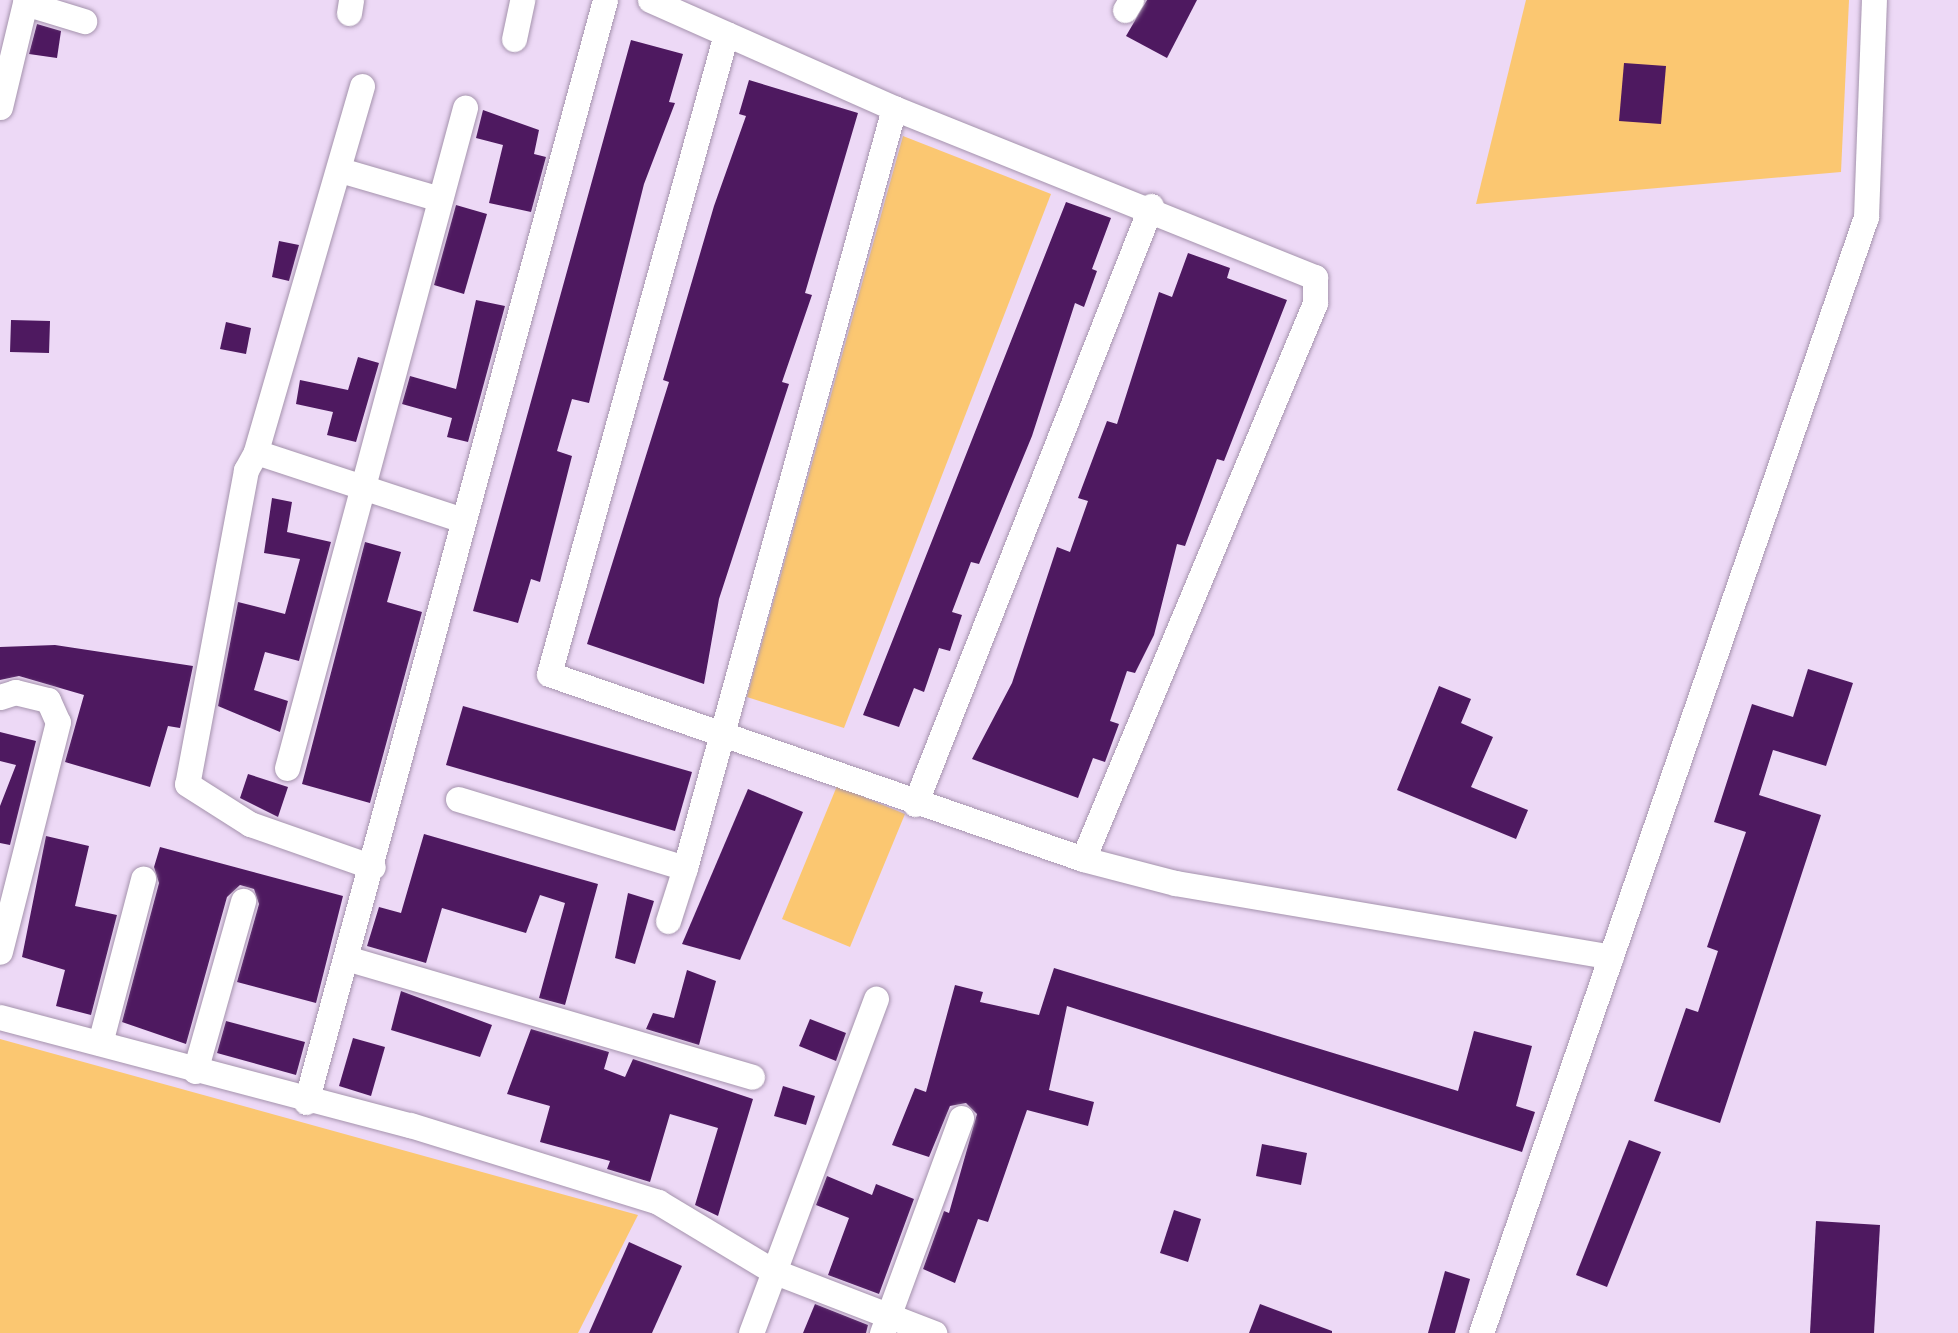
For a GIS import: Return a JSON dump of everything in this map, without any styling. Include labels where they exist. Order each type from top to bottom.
[{"type":"street","points":[[514,39],[522,0]]},
{"type":"street","points":[[306,1102],[373,867],[605,0]]},
{"type":"street","points":[[650,0],[894,108],[1299,266],[1318,288],[1083,860]]},
{"type":"street","points":[[1481,1333],[1866,217],[1874,0]]},
{"type":"street","points":[[0,107],[22,1],[84,21]]},
{"type":"street","points":[[726,34],[546,663],[554,678],[1083,860],[1175,883],[1611,958]]},
{"type":"street","points":[[362,86],[256,452],[246,470],[188,784],[250,824],[373,867]]},
{"type":"street","points":[[287,768],[465,108]]},
{"type":"street","points":[[668,922],[723,739],[894,108]]},
{"type":"street","points":[[340,170],[440,199]]},
{"type":"street","points":[[916,804],[1152,206]]},
{"type":"street","points":[[256,452],[463,520]]},
{"type":"street","points":[[0,696],[15,692],[48,700],[58,722],[0,952]]},
{"type":"street","points":[[458,799],[685,868]]},
{"type":"street","points":[[100,1043],[143,879]]},
{"type":"street","points":[[195,1070],[243,901]]},
{"type":"street","points":[[346,958],[752,1077]]},
{"type":"street","points":[[751,1333],[876,998]]},
{"type":"street","points":[[0,1017],[306,1102],[410,1125],[658,1202],[773,1271],[886,1324],[934,1333]]},
{"type":"street","points":[[886,1324],[961,1118]]},
{"type":"shaded area","points":[[1526,0],[1849,0],[1841,172],[1476,204]]},
{"type":"shaded area","points":[[903,136],[1051,194],[844,728],[747,697]]},
{"type":"shaded area","points":[[837,786],[905,814],[850,947],[782,919]]},
{"type":"shaded area","points":[[0,1039],[638,1215],[578,1333],[0,1333]]},
{"type":"building","points":[[1147,0],[1197,0],[1167,58],[1126,36]]},
{"type":"building","points":[[37,24],[61,31],[57,58],[29,54]]},
{"type":"building","points":[[631,40],[683,54],[669,102],[675,103],[644,184],[589,403],[572,399],[557,451],[572,456],[540,582],[531,579],[518,623],[473,611]]},
{"type":"building","points":[[1624,63],[1666,66],[1661,124],[1619,121]]},
{"type":"building","points":[[749,80],[858,113],[805,293],[812,295],[782,382],[789,384],[719,599],[704,684],[587,644],[669,382],[663,380],[714,206],[746,116],[739,114]]},
{"type":"building","points":[[483,110],[539,130],[534,154],[546,157],[531,212],[489,203],[503,145],[476,138]]},
{"type":"building","points":[[1066,202],[1111,218],[1092,269],[1097,271],[1084,307],[1075,303],[1032,436],[979,564],[971,562],[952,612],[962,615],[950,651],[939,648],[924,692],[914,688],[899,727],[863,715]]},
{"type":"building","points":[[456,205],[487,214],[464,294],[434,285]]},
{"type":"building","points":[[279,241],[299,245],[289,281],[272,277]]},
{"type":"building","points":[[1188,253],[1230,268],[1227,278],[1287,300],[1224,461],[1217,459],[1185,546],[1177,544],[1154,635],[1135,673],[1127,671],[1110,721],[1119,724],[1105,762],[1093,758],[1078,798],[972,759],[1012,683],[1057,547],[1070,552],[1088,501],[1078,498],[1107,421],[1117,424],[1159,292],[1172,297]]},
{"type":"building","points":[[476,300],[505,306],[468,442],[447,437],[452,418],[402,404],[410,376],[456,389]]},
{"type":"building","points":[[11,320],[50,321],[49,353],[10,352]]},
{"type":"building","points":[[226,322],[251,328],[246,354],[220,349]]},
{"type":"building","points":[[358,357],[379,363],[356,442],[327,435],[333,412],[296,404],[300,380],[348,390]]},
{"type":"building","points":[[272,498],[292,502],[287,532],[331,542],[299,661],[265,652],[254,690],[288,701],[280,732],[218,706],[238,602],[285,614],[300,559],[264,553]]},
{"type":"building","points":[[365,542],[401,552],[387,602],[422,612],[370,803],[302,784]]},
{"type":"building","points":[[55,645],[193,666],[180,728],[168,726],[150,787],[65,762],[84,695],[19,676],[0,680],[0,647]]},
{"type":"building","points":[[1808,669],[1853,683],[1826,766],[1773,750],[1759,795],[1821,815],[1720,1123],[1654,1101],[1686,1008],[1698,1012],[1718,951],[1707,947],[1746,832],[1714,822],[1752,704],[1793,717]]},
{"type":"building","points":[[1439,686],[1471,699],[1461,723],[1493,737],[1471,787],[1528,810],[1516,839],[1397,790]]},
{"type":"building","points":[[463,706],[692,772],[675,831],[446,765]]},
{"type":"building","points":[[0,732],[36,741],[10,845],[0,843],[0,806],[16,765],[0,761]]},
{"type":"building","points":[[248,774],[288,787],[278,817],[240,798]]},
{"type":"building","points":[[748,789],[803,812],[740,960],[682,944]]},
{"type":"building","points":[[424,834],[598,884],[565,1005],[539,998],[565,903],[540,895],[526,933],[442,908],[426,963],[367,946],[379,907],[401,913]]},
{"type":"building","points":[[46,836],[89,846],[75,906],[117,915],[91,1015],[56,1006],[65,970],[22,957]]},
{"type":"building","points":[[160,847],[343,896],[316,1003],[237,982],[259,904],[254,889],[240,885],[227,897],[186,1044],[122,1022],[159,883],[154,867]]},
{"type":"building","points":[[628,893],[654,901],[635,964],[615,958]]},
{"type":"building","points":[[1054,968],[1458,1091],[1474,1031],[1532,1046],[1516,1106],[1535,1112],[1522,1152],[1067,1006],[1049,1090],[1094,1102],[1088,1126],[1027,1110],[988,1222],[978,1219],[955,1283],[923,1269],[944,1211],[949,1213],[977,1114],[966,1103],[950,1106],[929,1157],[892,1145],[915,1088],[926,1092],[955,985],[983,992],[980,1002],[1039,1015]]},
{"type":"building","points":[[687,970],[716,981],[699,1045],[646,1029],[653,1013],[674,1018]]},
{"type":"building","points":[[401,991],[492,1025],[480,1057],[391,1030]]},
{"type":"building","points":[[810,1019],[846,1033],[836,1061],[799,1046]]},
{"type":"building","points":[[226,1021],[305,1042],[296,1075],[217,1053]]},
{"type":"building","points":[[531,1029],[609,1052],[604,1069],[625,1077],[633,1059],[753,1099],[718,1216],[695,1205],[718,1128],[670,1114],[650,1182],[607,1169],[610,1161],[540,1142],[550,1106],[507,1094]]},
{"type":"building","points":[[353,1038],[385,1047],[371,1096],[339,1086]]},
{"type":"building","points":[[783,1086],[815,1096],[806,1125],[774,1116]]},
{"type":"building","points":[[1629,1140],[1661,1152],[1607,1287],[1576,1275]]},
{"type":"building","points":[[1262,1144],[1307,1153],[1301,1185],[1256,1176]]},
{"type":"building","points":[[827,1176],[872,1195],[876,1184],[914,1199],[879,1294],[828,1275],[849,1218],[816,1205]]},
{"type":"building","points":[[1174,1210],[1201,1219],[1188,1262],[1160,1253]]},
{"type":"building","points":[[1816,1221],[1880,1225],[1874,1333],[1810,1333]]},
{"type":"building","points":[[629,1242],[682,1266],[652,1333],[589,1333]]},
{"type":"building","points":[[1445,1271],[1470,1279],[1455,1333],[1428,1333]]},
{"type":"building","points":[[815,1304],[868,1325],[866,1333],[803,1333]]},
{"type":"building","points":[[1260,1304],[1332,1331],[1332,1333],[1249,1333]]}]
